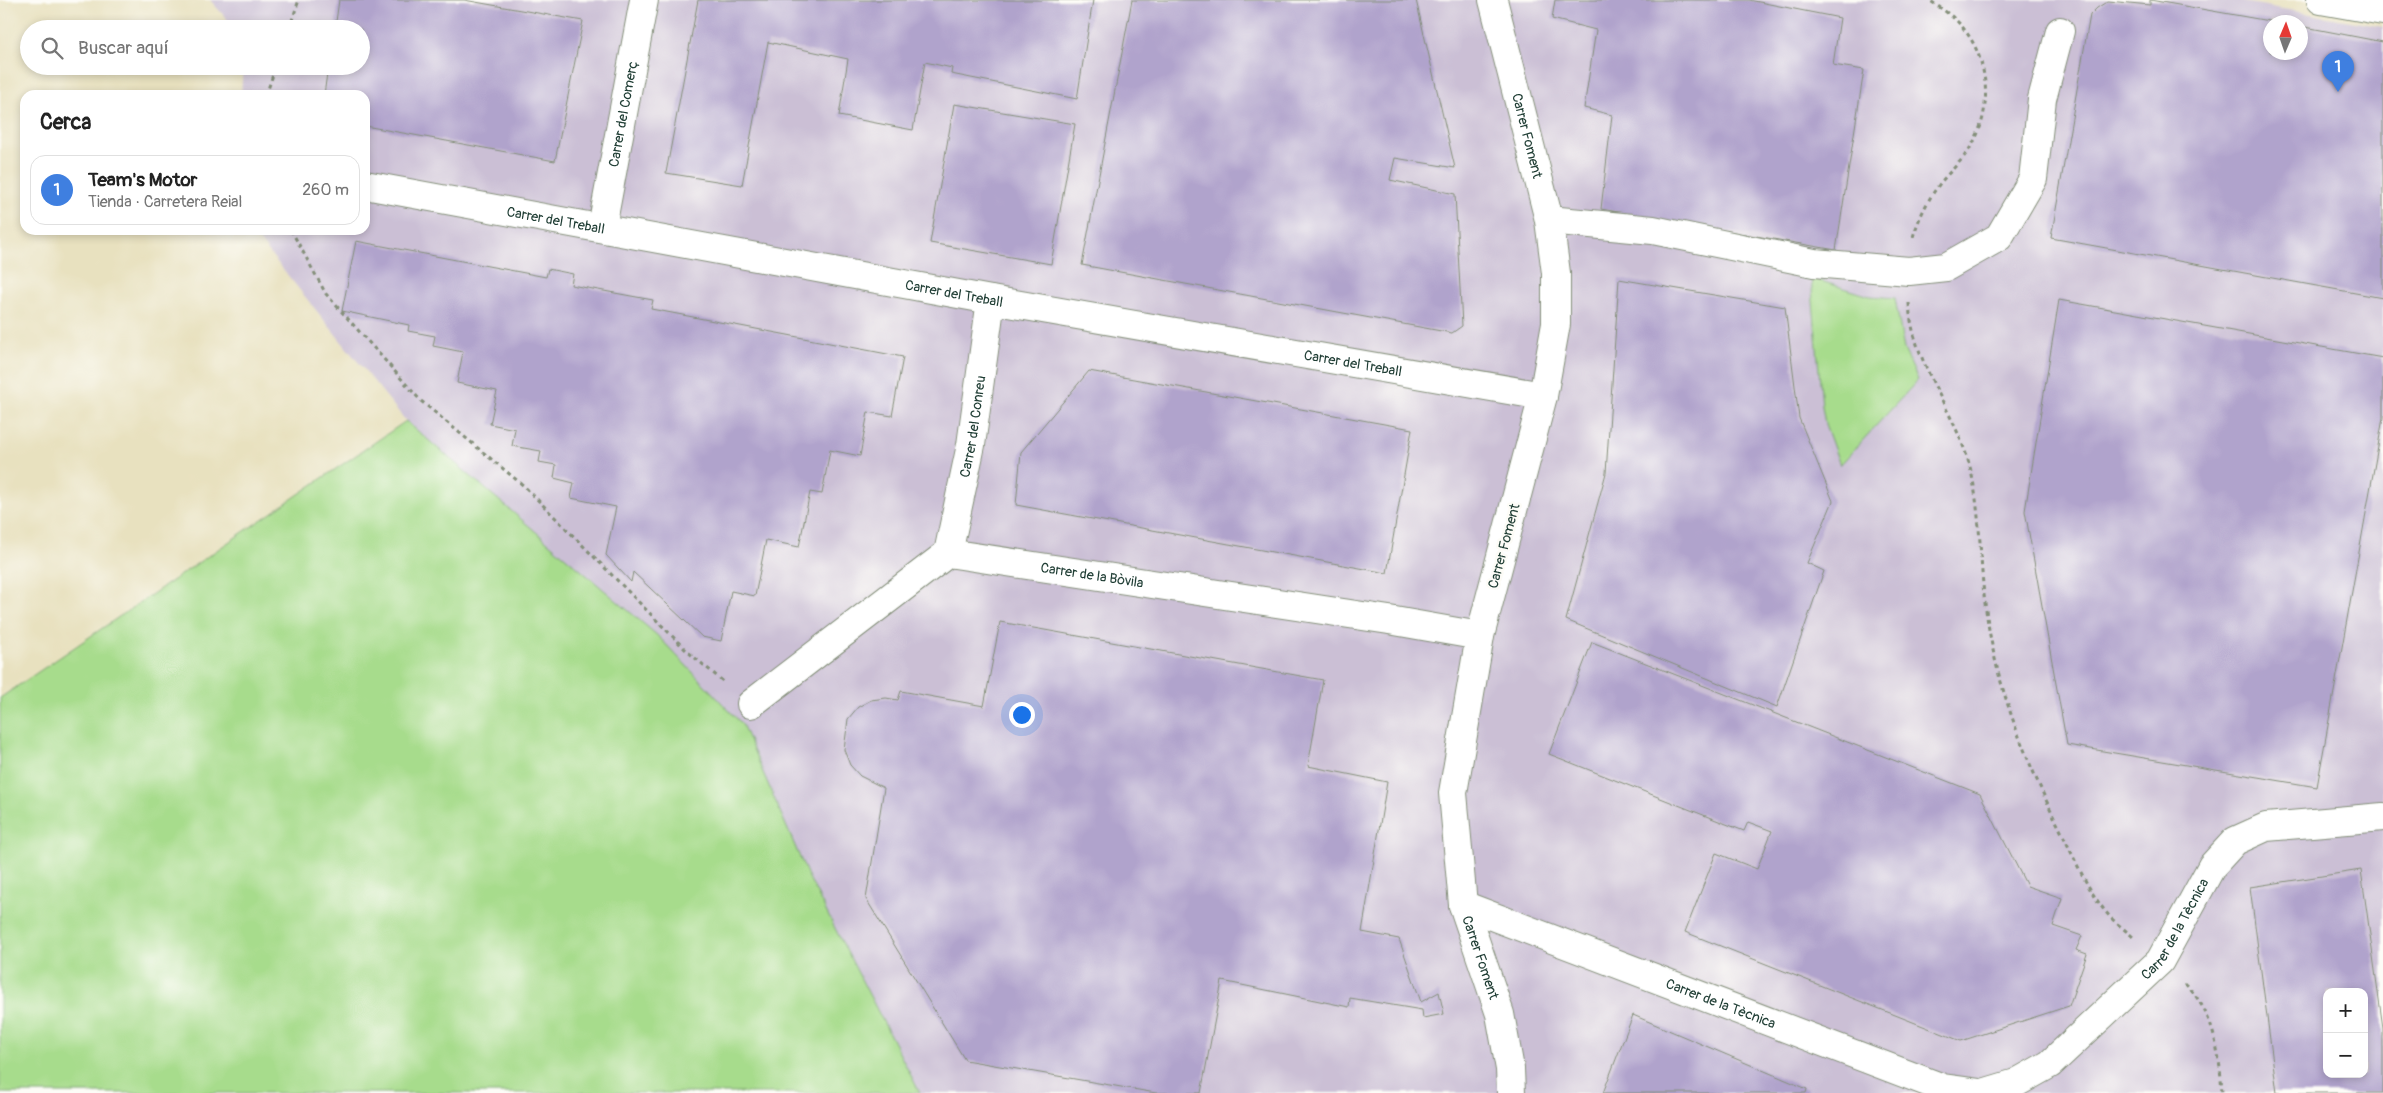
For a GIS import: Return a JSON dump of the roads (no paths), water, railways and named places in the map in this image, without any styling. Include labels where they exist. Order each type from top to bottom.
[{"type":"street","name":"Carrer del Comerç","points":[[602,227],[644,0]]},
{"type":"street","name":"Carrer Foment","points":[[1493,0],[1549,220],[1556,273],[1556,324],[1543,396],[1480,636],[1453,793],[1463,905],[1500,1014],[1510,1069],[1511,1093]]},
{"type":"street","points":[[2321,0],[2383,11]]},
{"type":"street","points":[[1549,220],[1653,230],[1814,262],[1909,271],[1946,267],[1999,237],[2033,179],[2042,99],[2060,30]]},
{"type":"street","name":"Carrer del Treball","points":[[370,186],[991,300],[1543,396]]},
{"type":"street","name":"Carrer del Conreu","points":[[948,553],[971,445],[991,300]]},
{"type":"street","points":[[751,704],[948,553]]},
{"type":"street","name":"Carrer de la Bòvila","points":[[948,553],[1389,620],[1480,636]]},
{"type":"street","name":"Carrer de la Tècnica","points":[[1463,905],[1943,1088],[1982,1093],[2016,1083],[2050,1064],[2160,960],[2212,866],[2235,841],[2266,827],[2383,817]]},
{"type":"place","name":"Team's Motor","points":[[2338,92]]}]
